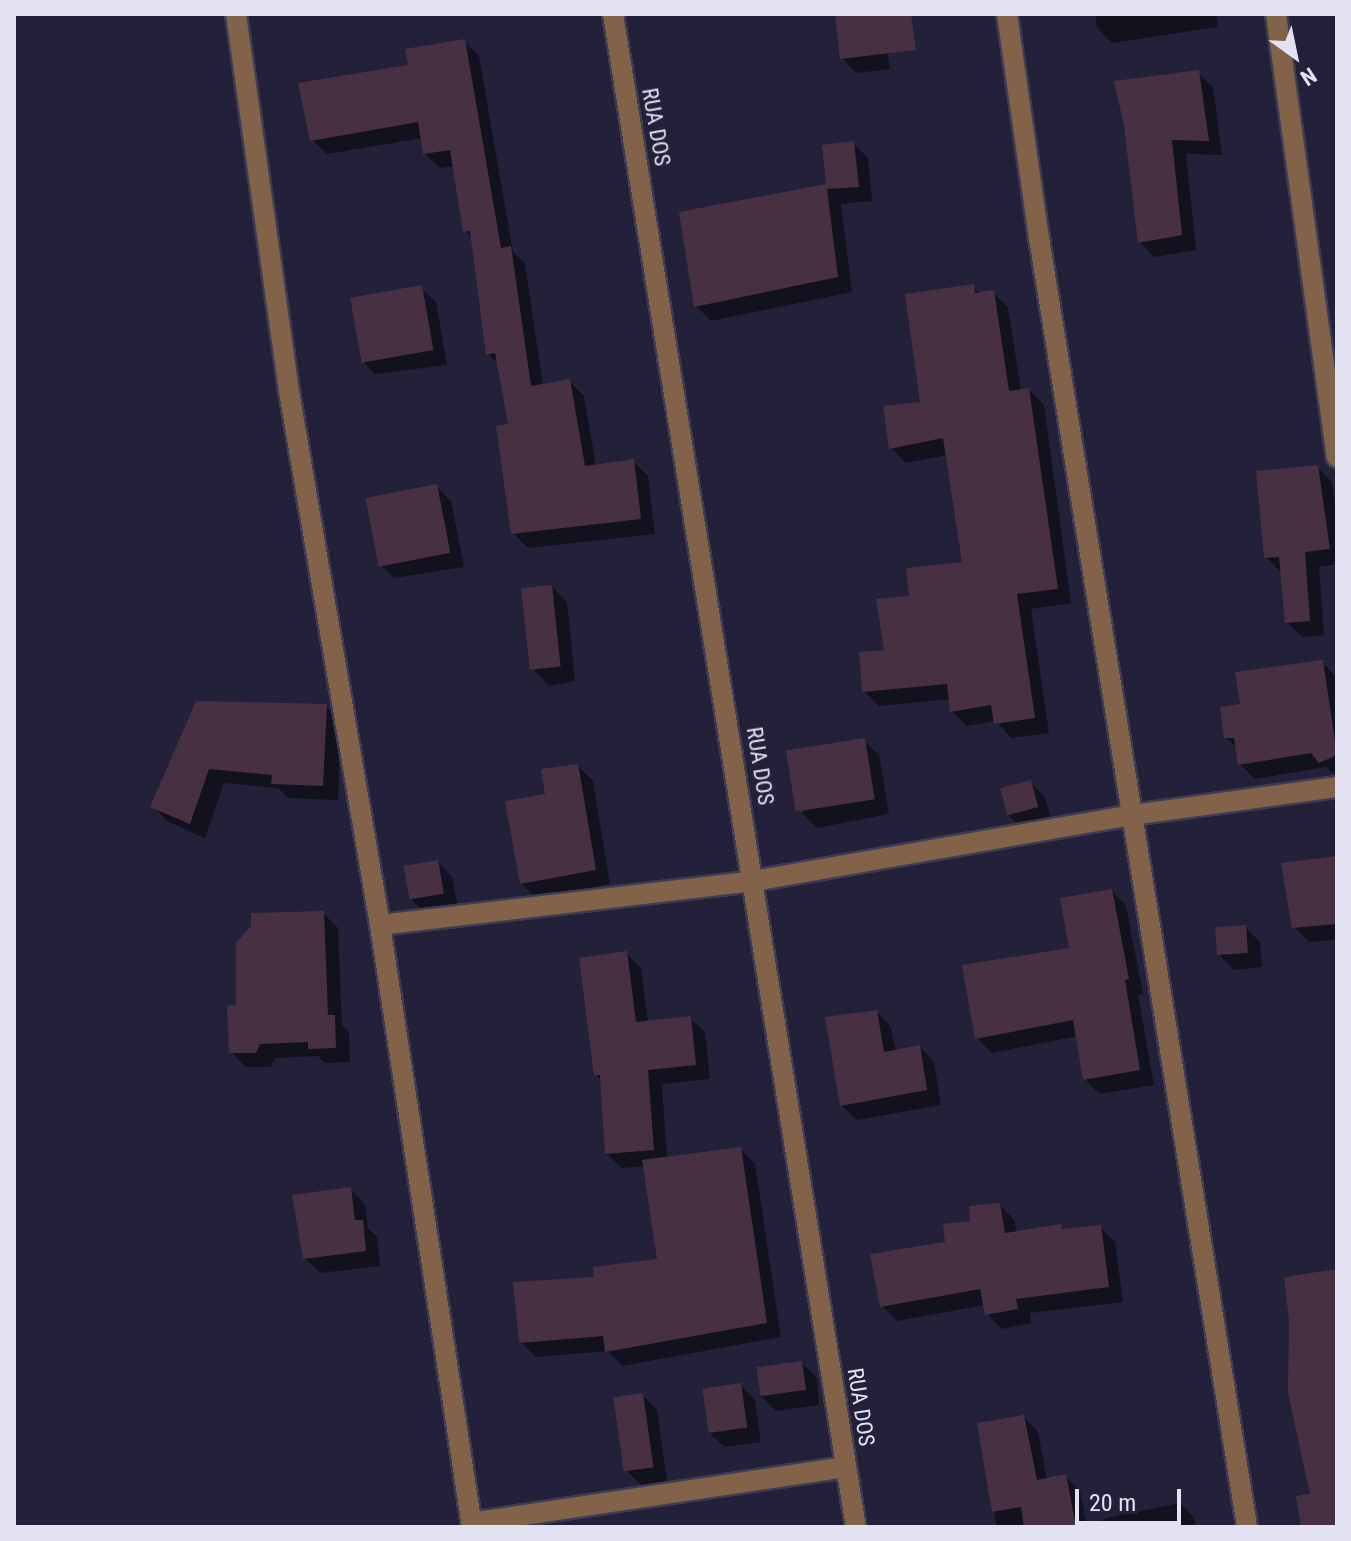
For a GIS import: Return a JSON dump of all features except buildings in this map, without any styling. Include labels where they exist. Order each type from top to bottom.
[{"type":"street","points":[[236,14],[290,397],[380,925],[472,1525],[846,1467]]},
{"type":"street","name":"RUA DOS","points":[[613,14],[856,1527]]},
{"type":"street","points":[[1007,14],[1042,254],[1247,1527]]},
{"type":"street","points":[[1276,14],[1337,457]]},
{"type":"street","points":[[380,925],[754,881],[1132,815],[1337,787]]}]
